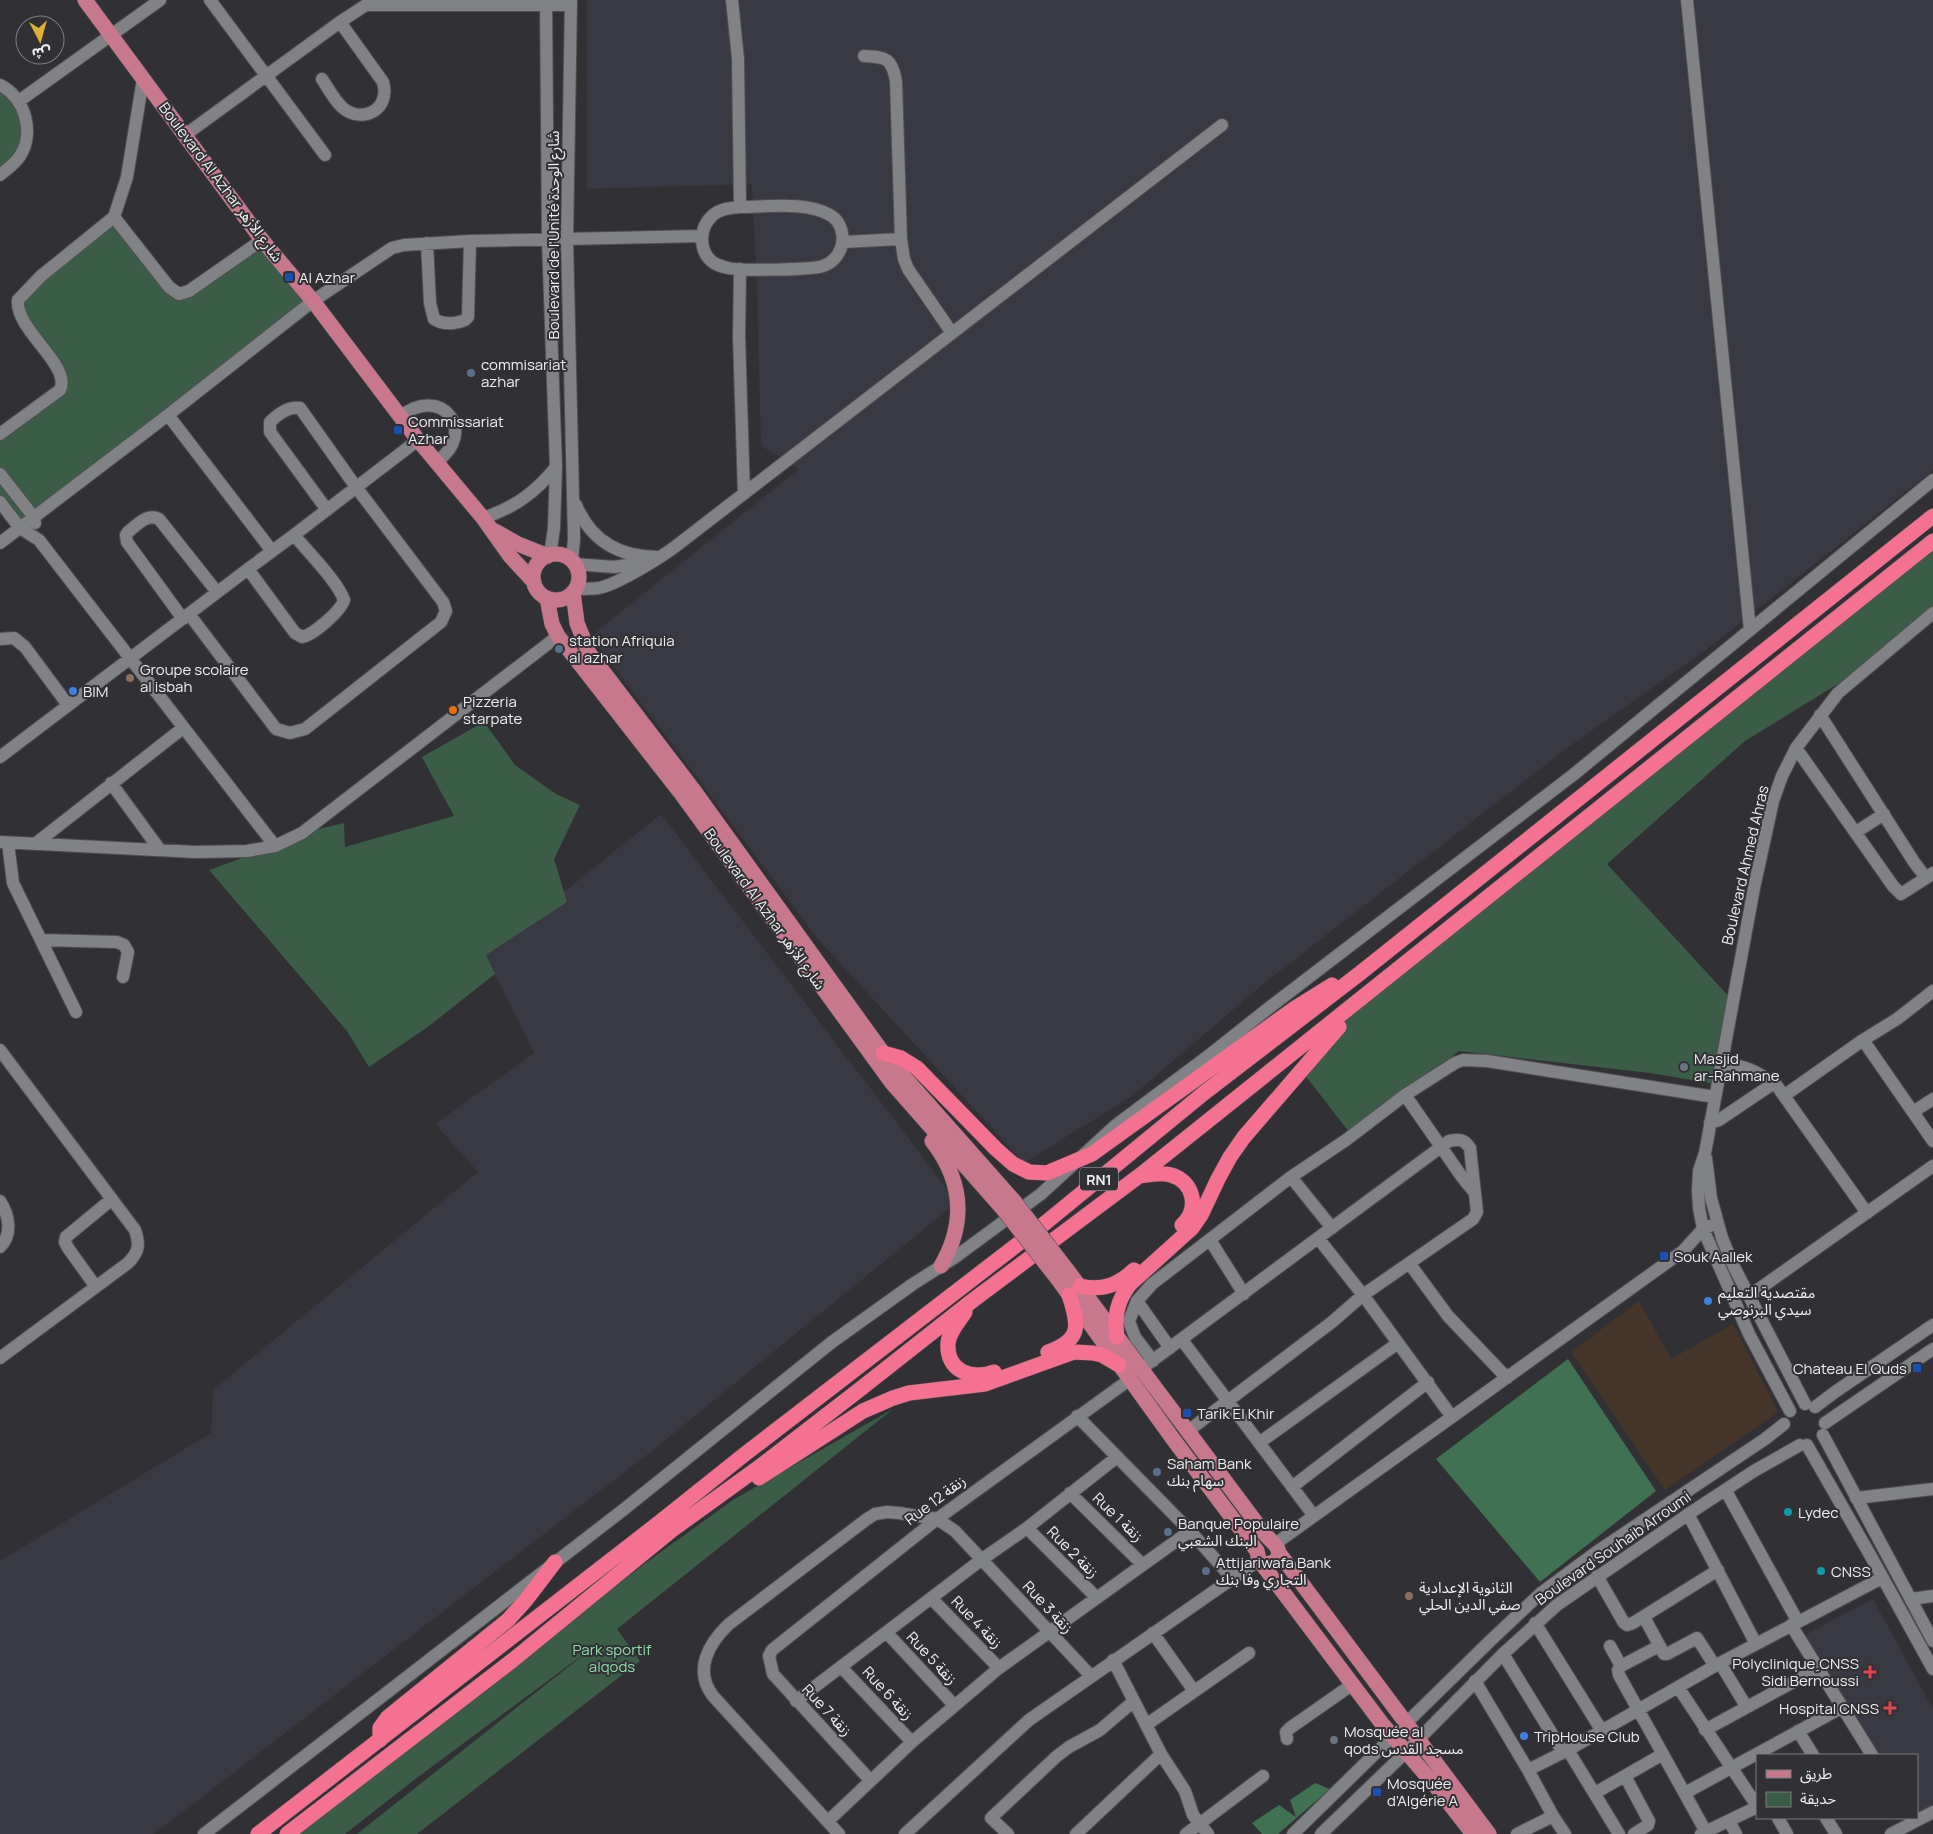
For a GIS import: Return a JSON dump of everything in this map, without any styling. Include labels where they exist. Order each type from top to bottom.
[{"type":"highway","name":"RN1","points":[[258,1834],[745,1454],[1044,1224],[1204,1093],[1359,974],[1933,516]]},
{"type":"highway","name":"RN1","points":[[287,1834],[513,1660],[672,1530],[724,1494],[972,1301],[1139,1176],[1933,541]]},
{"type":"highway","points":[[1111,1341],[1116,1313],[1124,1293],[1130,1284],[1192,1228],[1201,1216],[1230,1157],[1244,1138],[1334,1032],[1469,913]]},
{"type":"highway","points":[[883,1053],[901,1058],[917,1068],[1013,1164],[1035,1174],[1047,1173],[1074,1162],[1103,1146],[1295,1008],[1334,984],[1359,974]]},
{"type":"highway","points":[[972,1301],[953,1329],[948,1341],[949,1354],[955,1366],[965,1373],[978,1376],[1060,1348],[1072,1339],[1076,1332],[1075,1290],[1104,1288],[1115,1285],[1125,1279],[1188,1220],[1193,1209],[1193,1198],[1188,1187],[1181,1179],[1170,1174],[1139,1176]]},
{"type":"highway","points":[[672,1530],[756,1480],[863,1411],[893,1398],[909,1394],[985,1384],[1074,1352],[1093,1352],[1119,1365]]},
{"type":"highway","points":[[380,1740],[380,1728],[388,1717],[508,1620],[555,1562]]},
{"type":"main road","name":"Boulevard Al Azhar شارع الأزهر","points":[[85,0],[262,240],[313,301],[418,440],[486,523],[510,556],[534,582]]},
{"type":"main road","name":"Boulevard Al Azhar شارع الأزهر","points":[[486,523],[518,544],[549,555]]},
{"type":"main road","points":[[549,555],[565,556],[573,562],[579,576],[574,590],[562,599],[547,598],[541,594],[534,582],[534,569],[541,560],[549,555]]},
{"type":"main road","name":"Boulevard Al Azhar شارع الأزهر","points":[[574,590],[577,623],[589,653],[692,788],[883,1053],[1009,1205]]},
{"type":"main road","name":"Boulevard Al Azhar شارع الأزهر","points":[[547,598],[552,624],[558,636],[683,796],[892,1083],[1009,1205]]},
{"type":"main road","points":[[856,1034],[877,1071],[944,1158],[954,1181],[957,1193],[958,1219],[952,1244],[941,1266]]},
{"type":"main road","points":[[1009,1205],[1075,1290],[1111,1341],[1119,1365],[1129,1380],[1352,1684],[1473,1834]]},
{"type":"main road","points":[[1111,1341],[1147,1365],[1188,1431],[1489,1834]]},
{"type":"main road","points":[[1260,1558],[1260,1546],[1265,1542],[1275,1546]]},
{"type":"street","points":[[19,100],[160,0]]},
{"type":"street","points":[[732,0],[738,59],[740,207]]},
{"type":"street","points":[[1688,0],[1750,630]]},
{"type":"street","points":[[217,2],[264,75],[324,155]]},
{"type":"street","points":[[185,135],[364,3],[571,3]]},
{"type":"street","name":"Boulevard de l'Unité شارع الوحدة","points":[[546,3],[548,240],[556,467],[554,528],[549,555]]},
{"type":"street","name":"Boulevard de l'Unité شارع الوحدة","points":[[571,3],[567,240],[573,562]]},
{"type":"street","points":[[322,79],[342,108],[357,114],[368,113],[380,107],[384,101],[386,91],[383,82],[340,22]]},
{"type":"street","points":[[864,56],[885,58],[890,62],[895,71],[901,239],[904,259],[908,269],[952,334]]},
{"type":"street","points":[[0,434],[60,390],[63,383],[61,374],[19,313],[18,300],[41,276],[114,217],[127,177],[143,79]]},
{"type":"street","points":[[0,85],[19,100],[27,124],[27,137],[20,155],[0,175]]},
{"type":"street","points":[[574,590],[600,588],[657,559],[1222,125]]},
{"type":"street","points":[[740,207],[803,207],[819,210],[832,216],[839,224],[843,242],[836,257],[824,266],[806,268],[728,268],[714,262],[705,251],[702,236],[706,223],[712,216],[720,211],[740,207]]},
{"type":"street","points":[[114,217],[169,287],[180,294],[189,291],[262,240]]},
{"type":"street","points":[[0,543],[313,301],[392,248],[404,244],[470,241],[702,236]]},
{"type":"street","points":[[843,242],[901,239]]},
{"type":"street","points":[[427,243],[430,304],[434,319],[443,323],[451,323],[465,320],[468,316],[470,241]]},
{"type":"street","points":[[740,269],[739,337],[744,494]]},
{"type":"street","points":[[400,416],[415,406],[425,404],[442,409],[449,415],[454,423],[456,432],[454,442],[451,450],[436,462]]},
{"type":"street","points":[[217,592],[159,519],[152,516],[146,518],[126,535],[128,542],[276,729],[290,734],[305,729],[441,622],[446,611],[443,602],[356,487],[300,408],[290,409],[274,417],[270,422],[270,432],[327,510]]},
{"type":"street","points":[[168,415],[272,551]]},
{"type":"street","points":[[0,757],[418,440]]},
{"type":"street","points":[[486,523],[532,494],[556,467]]},
{"type":"street","points":[[0,474],[33,516],[39,540]]},
{"type":"street","points":[[204,1834],[638,1498],[832,1342],[1041,1194],[1116,1124],[1212,1053],[1278,1000],[1573,775],[1933,480]]},
{"type":"street","points":[[573,498],[580,516],[591,531],[606,544],[623,552],[657,559]]},
{"type":"street","points":[[0,502],[20,528],[39,540],[275,846]]},
{"type":"street","points":[[248,569],[295,633],[302,637],[309,634],[335,614],[342,606],[344,600],[338,588],[294,535]]},
{"type":"street","points":[[573,562],[614,567],[657,559]]},
{"type":"street","name":"Boulevard Ahmed Ahras","points":[[1790,1411],[1749,1334],[1708,1244],[1703,1229],[1698,1190],[1699,1171],[1705,1153],[1744,936],[1773,801],[1782,776],[1796,748],[1842,688],[1933,613]]},
{"type":"street","points":[[76,1012],[13,882],[4,843],[247,852],[275,846],[302,833],[558,636]]},
{"type":"street","points":[[0,639],[14,638],[25,647],[68,706]]},
{"type":"street","points":[[1796,748],[1893,886],[1901,894],[1930,875],[1914,862],[1820,715]]},
{"type":"street","points":[[35,844],[183,728]]},
{"type":"street","points":[[111,783],[160,850]]},
{"type":"street","points":[[1856,832],[1884,814]]},
{"type":"street","points":[[41,940],[118,942],[124,945],[128,952],[123,977]]},
{"type":"street","points":[[1785,1095],[1863,1040],[1897,1019],[1933,991]]},
{"type":"street","points":[[1863,1040],[1933,1141]]},
{"type":"street","points":[[0,1358],[128,1263],[139,1248],[135,1230],[2,1057]]},
{"type":"street","points":[[1188,1431],[1332,1322],[1364,1295],[1473,1219],[1477,1212],[1470,1148],[1463,1140],[1449,1141],[1147,1365],[1129,1324],[1130,1316],[1137,1301],[1152,1284],[1291,1176],[1346,1140],[1405,1095],[1455,1063],[1463,1060],[1475,1060],[1715,1097]]},
{"type":"street","points":[[1722,1063],[1739,1065],[1760,1073],[1774,1083],[1785,1095],[1867,1213]]},
{"type":"street","points":[[1710,1124],[1774,1083]]},
{"type":"street","points":[[1405,1095],[1475,1193]]},
{"type":"street","points":[[1913,1112],[1933,1099]]},
{"type":"street","name":"Boulevard Ahmed Ahras","points":[[1705,1153],[1711,1198],[1717,1223],[1734,1267],[1810,1406]]},
{"type":"street","points":[[1749,1296],[1933,1166]]},
{"type":"street","points":[[1291,1176],[1332,1228]]},
{"type":"street","points":[[96,1286],[68,1248],[66,1237],[112,1199]]},
{"type":"street","points":[[0,1201],[4,1208],[8,1225],[7,1237],[0,1247]]},
{"type":"street","points":[[1275,1546],[1683,1251],[1703,1229],[1717,1223]]},
{"type":"street","points":[[1318,1238],[1364,1295],[1452,1418]]},
{"type":"street","points":[[1683,1251],[1722,1238]]},
{"type":"street","points":[[1210,1240],[1244,1294]]},
{"type":"street","points":[[1409,1264],[1448,1316],[1507,1378]]},
{"type":"street","points":[[1137,1301],[1170,1348]]},
{"type":"street","points":[[1933,1325],[1835,1392],[1810,1406],[1795,1407],[1790,1411],[1784,1424],[1788,1437],[1804,1445],[1933,1669]]},
{"type":"street","points":[[1182,1340],[1226,1402],[1314,1516]]},
{"type":"street","points":[[1259,1443],[1398,1343]]},
{"type":"street","points":[[1804,1445],[1816,1442],[1824,1429],[1933,1349]]},
{"type":"street","name":"Rue 12 زنقة","points":[[769,1656],[778,1644],[936,1519],[1129,1380]]},
{"type":"street","points":[[1292,1487],[1428,1382]]},
{"type":"street","points":[[1810,1406],[1822,1414],[1824,1429],[1856,1498],[1933,1641]]},
{"type":"street","points":[[1077,1416],[1190,1531],[1232,1578]]},
{"type":"street","name":"Boulevard Souhaib Arroumi","points":[[1292,1834],[1520,1611],[1541,1593],[1784,1424]]},
{"type":"street","name":"Boulevard Souhaib Arroumi","points":[[1321,1834],[1406,1752],[1475,1681],[1535,1623],[1557,1605],[1688,1514],[1754,1471],[1804,1445]]},
{"type":"street","points":[[796,1701],[981,1560],[1027,1528],[1117,1456]]},
{"type":"street","points":[[1856,1498],[1933,1489]]},
{"type":"street","points":[[1726,1491],[1817,1669],[1871,1754]]},
{"type":"street","name":"Rue 1 زنقة","points":[[1070,1493],[1143,1565]]},
{"type":"street","points":[[840,1834],[707,1689],[704,1681],[705,1665],[711,1644],[729,1624],[875,1514],[887,1512],[936,1519]]},
{"type":"street","points":[[1688,1514],[1756,1644]]},
{"type":"street","name":"Rue 3 زنقة","points":[[936,1519],[955,1531],[1091,1676]]},
{"type":"street","name":"Rue 2 زنقة","points":[[1027,1528],[1097,1598]]},
{"type":"street","points":[[828,1821],[912,1742],[999,1668],[1190,1531]]},
{"type":"street","points":[[905,1834],[1015,1732],[1113,1660],[1260,1558]]},
{"type":"street","points":[[1597,1576],[1624,1623],[1627,1625],[1644,1617],[1718,1570]]},
{"type":"street","points":[[1528,1770],[1602,1731],[1717,1665],[1882,1578]]},
{"type":"street","points":[[1911,1599],[1933,1596]]},
{"type":"street","name":"Rue 4 زنقة","points":[[932,1598],[999,1668]]},
{"type":"street","points":[[1644,1617],[1664,1654],[1698,1638],[1746,1706]]},
{"type":"street","points":[[1535,1623],[1602,1731]]},
{"type":"street","name":"Rue 5 زنقة","points":[[887,1632],[954,1705]]},
{"type":"street","points":[[1153,1633],[1194,1691]]},
{"type":"street","points":[[1610,1646],[1621,1666]]},
{"type":"street","points":[[1659,1646],[1621,1666],[1618,1670],[1619,1675],[1685,1793],[1703,1833],[1756,1808]]},
{"type":"street","points":[[1146,1725],[1249,1653]]},
{"type":"street","points":[[1503,1654],[1620,1834]]},
{"type":"street","name":"Rue 7 زنقة","points":[[769,1656],[773,1674],[870,1780]]},
{"type":"street","points":[[1113,1660],[1146,1725],[1185,1791],[1192,1815],[1208,1834]]},
{"type":"street","name":"Rue 6 زنقة","points":[[841,1667],[912,1742]]},
{"type":"street","points":[[1705,1730],[1817,1669]]},
{"type":"street","points":[[1475,1681],[1565,1834]]},
{"type":"street","points":[[1288,1739],[1286,1732],[1290,1728],[1352,1684]]},
{"type":"street","points":[[1678,1688],[1724,1758],[1733,1768],[1756,1805]]},
{"type":"street","points":[[1008,1834],[991,1818],[1057,1756],[1100,1730],[1134,1701]]},
{"type":"street","points":[[1758,1754],[1841,1708]]},
{"type":"street","points":[[1798,1731],[1812,1754]]},
{"type":"street","points":[[1076,1834],[1162,1754]]},
{"type":"street","points":[[1595,1793],[1663,1754]]},
{"type":"street","points":[[1685,1793],[1756,1755]]},
{"type":"street","points":[[1186,1834],[1263,1776]]},
{"type":"street","points":[[1625,1776],[1649,1820],[1648,1825],[1634,1834]]},
{"type":"street","points":[[1918,1818],[1933,1812]]},
{"type":"street","points":[[1516,1834],[1553,1816]]},
{"type":"street","points":[[1779,1819],[1787,1834]]},
{"type":"street","points":[[1827,1819],[1836,1834]]},
{"type":"street","points":[[1891,1834],[1912,1820]]},
{"type":"street","points":[[1729,1821],[1736,1834]]},
{"type":"shaded area","points":[[587,0],[1933,0],[1933,470],[1714,644],[1567,748],[1262,985],[1132,1096],[1024,1163],[818,939],[591,636],[799,469],[761,446],[752,184],[587,189]]},
{"type":"shaded area","points":[[661,814],[957,1202],[657,1447],[154,1834],[0,1834],[0,1561],[211,1433],[213,1390],[478,1172],[435,1124],[534,1053],[485,955]]},
{"type":"shaded area","points":[[1639,1301],[1671,1359],[1733,1324],[1778,1412],[1665,1490],[1571,1352]]},
{"type":"shaded area","name":"Polyclinique ِCNSS Sidi Bernoussi","points":[[1873,1599],[1933,1709],[1933,1805],[1918,1813],[1918,1754],[1874,1754],[1805,1635]]},
{"type":"green space","points":[[0,87],[22,101],[21,153],[0,174]]},
{"type":"green space","points":[[114,217],[183,298],[266,239],[317,307],[27,527],[0,500],[0,440],[62,389],[18,300]]},
{"type":"green space","points":[[1933,541],[1933,610],[1857,672],[1745,741],[1607,864],[1732,1000],[1716,1084],[1650,1073],[1459,1051],[1350,1133],[1301,1070],[1333,1032],[1469,913]]},
{"type":"green space","points":[[484,722],[515,765],[556,794],[580,805],[554,859],[567,902],[486,955],[495,974],[429,1026],[369,1067],[347,1031],[209,870],[275,846],[302,833],[344,823],[345,847],[454,816],[422,757]]},
{"type":"green space","points":[[1568,1359],[1656,1491],[1540,1582],[1436,1459]]},
{"type":"green space","name":"Park sportif alqods","points":[[893,1409],[617,1629],[640,1661],[417,1834],[357,1834],[596,1645],[414,1780],[345,1834],[298,1834],[647,1562],[733,1500]]},
{"type":"green space","points":[[1315,1783],[1330,1789],[1278,1834],[1262,1834],[1252,1823],[1279,1805],[1296,1817],[1290,1800]]},
{"type":"place","name":"Al Azhar","points":[[289,277]]},
{"type":"place","name":"commisariat azhar","points":[[471,373]]},
{"type":"place","name":"Commissariat Azhar","points":[[398,430]]},
{"type":"place","name":"station Afriquia al azhar","points":[[559,649]]},
{"type":"place","name":"Groupe scolaire al isbah","points":[[130,678]]},
{"type":"place","name":"BIM","points":[[73,691]]},
{"type":"place","name":"Pizzeria starpate","points":[[453,710]]},
{"type":"place","name":"Masjid ar-Rahmane","points":[[1684,1067]]},
{"type":"place","name":"Souk Aallek","points":[[1664,1256]]},
{"type":"place","name":"مقتصدية التعليم سيدي البرنوصي","points":[[1708,1301]]},
{"type":"place","name":"Chateau El Quds","points":[[1917,1368]]},
{"type":"place","name":"Tarik El Khir","points":[[1187,1413]]},
{"type":"place","name":"Saham Bank سهام بنك","points":[[1157,1472]]},
{"type":"place","name":"Lydec","points":[[1788,1512]]},
{"type":"place","name":"Banque Populaire البنك الشعبي","points":[[1168,1532]]},
{"type":"place","name":"Attijariwafa Bank التجاري وفا بنك","points":[[1206,1571]]},
{"type":"place","name":"CNSS","points":[[1821,1571]]},
{"type":"place","name":"الثانوية الإعدادية صفي الدين الحلي","points":[[1409,1596]]},
{"type":"place","name":"Polyclinique ِCNSS Sidi Bernoussi","points":[[1870,1672]]},
{"type":"place","name":"Hospital CNSS","points":[[1890,1708]]},
{"type":"place","name":"TripHouse Club","points":[[1524,1736]]},
{"type":"place","name":"Mosquée al qods مسجد القدس","points":[[1334,1740]]},
{"type":"place","name":"Mosquée d'Algérie A","points":[[1377,1792]]}]
